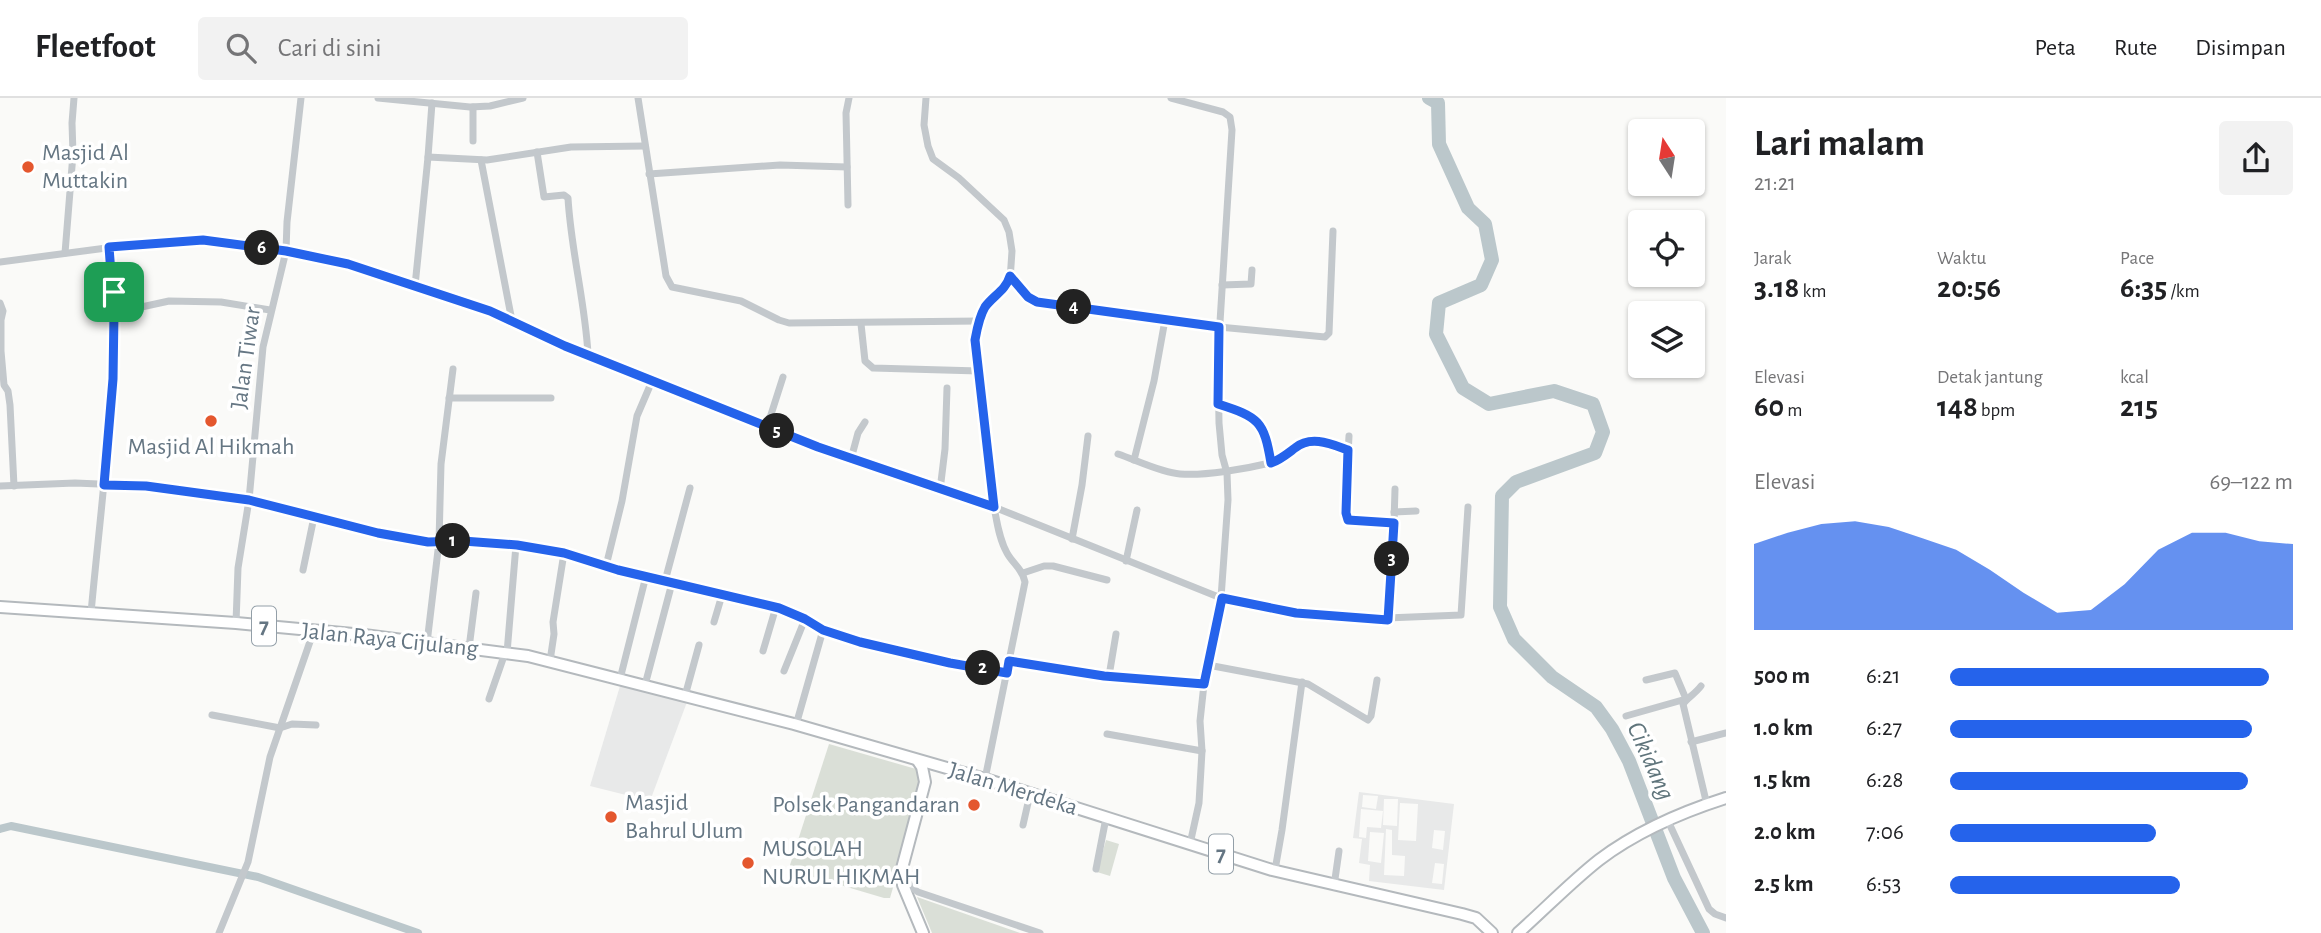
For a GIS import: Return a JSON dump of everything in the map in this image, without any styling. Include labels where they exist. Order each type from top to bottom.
[{"type":"highway","name":"Jalan Raya Cijulang","points":[[0,607],[314,631],[528,656]]},
{"type":"highway","name":"Jalan Merdeka","points":[[528,656],[796,724],[985,779],[1275,870],[1476,918],[1492,933]]},
{"type":"highway","points":[[919,761],[925,782],[901,872],[903,885],[923,933]]},
{"type":"highway","points":[[925,782],[937,773],[949,769]]},
{"type":"highway","points":[[1518,933],[1598,861],[1623,843],[1707,804],[1726,799]]},
{"type":"street","points":[[65,253],[73,154],[74,98]]},
{"type":"street","name":"Jalan Tiwar","points":[[236,624],[239,568],[249,500],[263,347],[286,251],[301,98]]},
{"type":"street","points":[[378,98],[473,107],[523,98]]},
{"type":"street","points":[[638,98],[666,276],[672,287],[741,300],[783,322],[860,324],[979,321]]},
{"type":"street","points":[[848,205],[846,109],[849,98]]},
{"type":"street","points":[[924,98],[924,125],[933,159],[959,178],[1004,220],[1012,251],[1010,276],[1006,286],[984,308],[975,340],[994,507],[1002,543],[1023,573],[1025,582],[985,779]]},
{"type":"street","points":[[1171,98],[1223,112],[1232,121],[1219,327],[1218,404],[1220,441],[1227,470],[1228,500],[1222,598],[1204,684],[1200,721],[1202,751],[1199,803],[1190,844]]},
{"type":"street","points":[[415,286],[419,267],[432,103]]},
{"type":"street","points":[[473,107],[473,141]]},
{"type":"street","points":[[428,157],[481,160],[574,147],[645,146]]},
{"type":"street","points":[[537,152],[544,197],[564,195],[568,198],[571,239],[586,321],[588,354]]},
{"type":"street","points":[[481,160],[512,321]]},
{"type":"street","points":[[649,174],[780,165],[847,167]]},
{"type":"street","points":[[1010,276],[1028,297],[1037,302],[1219,327],[1328,337],[1333,231]]},
{"type":"street","points":[[0,262],[109,247],[203,240],[286,251],[348,264],[490,311],[766,427],[994,507],[1222,598],[1296,613],[1388,620],[1459,616],[1462,614],[1468,507]]},
{"type":"street","points":[[91,613],[113,379],[114,313],[109,247]]},
{"type":"street","points":[[1222,285],[1251,284],[1252,270]]},
{"type":"street","points":[[114,313],[169,301],[221,302],[270,310]]},
{"type":"street","points":[[0,303],[3,311],[2,384],[8,391],[10,405],[14,486]]},
{"type":"street","points":[[1134,460],[1154,381],[1165,320]]},
{"type":"street","points":[[860,324],[865,361],[873,369],[979,371]]},
{"type":"street","points":[[427,643],[439,542],[440,482],[453,369]]},
{"type":"street","points":[[766,427],[783,377]]},
{"type":"street","points":[[606,566],[622,500],[637,416],[652,381]]},
{"type":"street","points":[[940,489],[945,449],[947,388]]},
{"type":"street","points":[[449,398],[551,398]]},
{"type":"street","points":[[1218,404],[1251,415],[1264,432],[1270,460]]},
{"type":"street","points":[[851,459],[858,433],[865,422]]},
{"type":"street","points":[[1072,539],[1088,436]]},
{"type":"street","points":[[1349,436],[1348,520],[1394,523]]},
{"type":"street","points":[[1118,454],[1178,474],[1227,470],[1279,460],[1307,441],[1327,442],[1348,450]]},
{"type":"street","points":[[0,486],[75,483],[146,486],[249,500],[378,533],[428,542],[463,541],[516,545],[564,553],[606,566],[776,607],[823,630],[873,645],[1007,673]]},
{"type":"street","points":[[645,685],[690,488]]},
{"type":"street","points":[[1388,620],[1395,489]]},
{"type":"street","points":[[1126,561],[1137,510]]},
{"type":"street","points":[[1394,512],[1416,511]]},
{"type":"street","points":[[303,570],[314,517]]},
{"type":"street","points":[[489,699],[506,653],[516,545]]},
{"type":"street","points":[[550,661],[564,553]]},
{"type":"street","points":[[1023,573],[1044,566],[1054,566],[1107,580]]},
{"type":"street","points":[[620,679],[646,576]]},
{"type":"street","points":[[469,648],[476,593]]},
{"type":"street","points":[[714,622],[722,595]]},
{"type":"street","points":[[763,651],[776,607]]},
{"type":"street","points":[[784,671],[805,619]]},
{"type":"street","points":[[796,724],[823,630]]},
{"type":"street","points":[[219,933],[247,862],[270,757],[314,631]]},
{"type":"street","points":[[1108,676],[1116,634]]},
{"type":"street","points":[[685,696],[699,645]]},
{"type":"street","points":[[1009,661],[1108,676],[1204,684]]},
{"type":"street","points":[[1208,665],[1301,682],[1368,720],[1377,680]]},
{"type":"street","points":[[1646,680],[1675,673],[1686,699],[1683,705],[1707,804]]},
{"type":"street","points":[[1275,870],[1301,682]]},
{"type":"street","points":[[1626,716],[1691,698],[1701,686]]},
{"type":"street","points":[[212,715],[280,728],[292,724],[316,725]]},
{"type":"street","points":[[1691,742],[1726,733]]},
{"type":"street","points":[[1107,734],[1202,751]]},
{"type":"street","points":[[1023,825],[1031,794]]},
{"type":"street","points":[[1096,869],[1106,818]]},
{"type":"street","points":[[1665,822],[1709,909],[1726,918]]},
{"type":"street","points":[[1335,886],[1339,851]]},
{"type":"street","points":[[901,872],[918,892],[1040,933]]},
{"type":"shaded area","points":[[620,686],[687,702],[650,801],[590,786]]},
{"type":"shaded area","points":[[829,744],[916,769],[921,774],[890,898],[793,871],[790,865]]},
{"type":"shaded area","points":[[1359,792],[1454,804],[1444,890],[1369,881],[1370,865],[1359,863],[1362,839],[1353,838]],"holes":[[[1363,795],[1378,796],[1376,809],[1362,807]],[[1384,799],[1398,799],[1397,826],[1383,825]],[[1400,803],[1418,804],[1416,841],[1398,840]],[[1361,809],[1383,811],[1381,828],[1367,827],[1366,838],[1359,837]],[[1386,829],[1392,830],[1392,855],[1405,856],[1404,876],[1384,875]],[[1434,830],[1445,831],[1443,850],[1432,848]],[[1370,832],[1384,833],[1381,863],[1368,861]],[[1435,863],[1444,864],[1442,884],[1432,883]]]},
{"type":"shaded area","points":[[1106,840],[1119,844],[1110,876],[1097,872]]},
{"type":"shaded area","points":[[917,897],[1020,933],[932,933]]},
{"type":"waterway","name":"Cikidang","points":[[1429,98],[1438,103],[1439,144],[1468,208],[1485,224],[1492,260],[1481,285],[1439,303],[1436,334],[1463,388],[1489,404],[1554,391],[1593,404],[1603,432],[1595,453],[1516,482],[1502,496],[1500,607],[1514,639],[1552,677],[1596,707],[1612,729],[1629,761],[1674,878],[1703,933]]},
{"type":"waterway","points":[[0,829],[11,826],[258,877],[418,933]]},
{"type":"place","name":"Masjid Al Muttakin","points":[[28,167]]},
{"type":"place","name":"Masjid Al Hikmah","points":[[211,421]]},
{"type":"place","name":"Polsek Pangandaran","points":[[974,805]]},
{"type":"place","name":"Masjid Bahrul Ulum","points":[[611,817]]},
{"type":"place","name":"MUSOLAH NURUL HIKMAH","points":[[748,863]]},
{"type":"route","points":[[203,240],[286,251],[348,264],[490,311],[565,346],[818,447],[994,507],[975,340],[984,308],[1006,286],[1010,276],[1028,297],[1037,302],[1219,327],[1218,404],[1251,415],[1264,432],[1271,463],[1307,441],[1327,442],[1348,450],[1348,520],[1394,523],[1388,620],[1296,613],[1222,598],[1204,684],[1104,676],[1009,661],[1007,673],[950,663],[834,635],[779,608],[618,570],[564,553],[517,545],[463,541],[428,542],[378,533],[249,500],[146,486],[104,485],[113,379],[114,292],[109,247],[203,240]]}]
